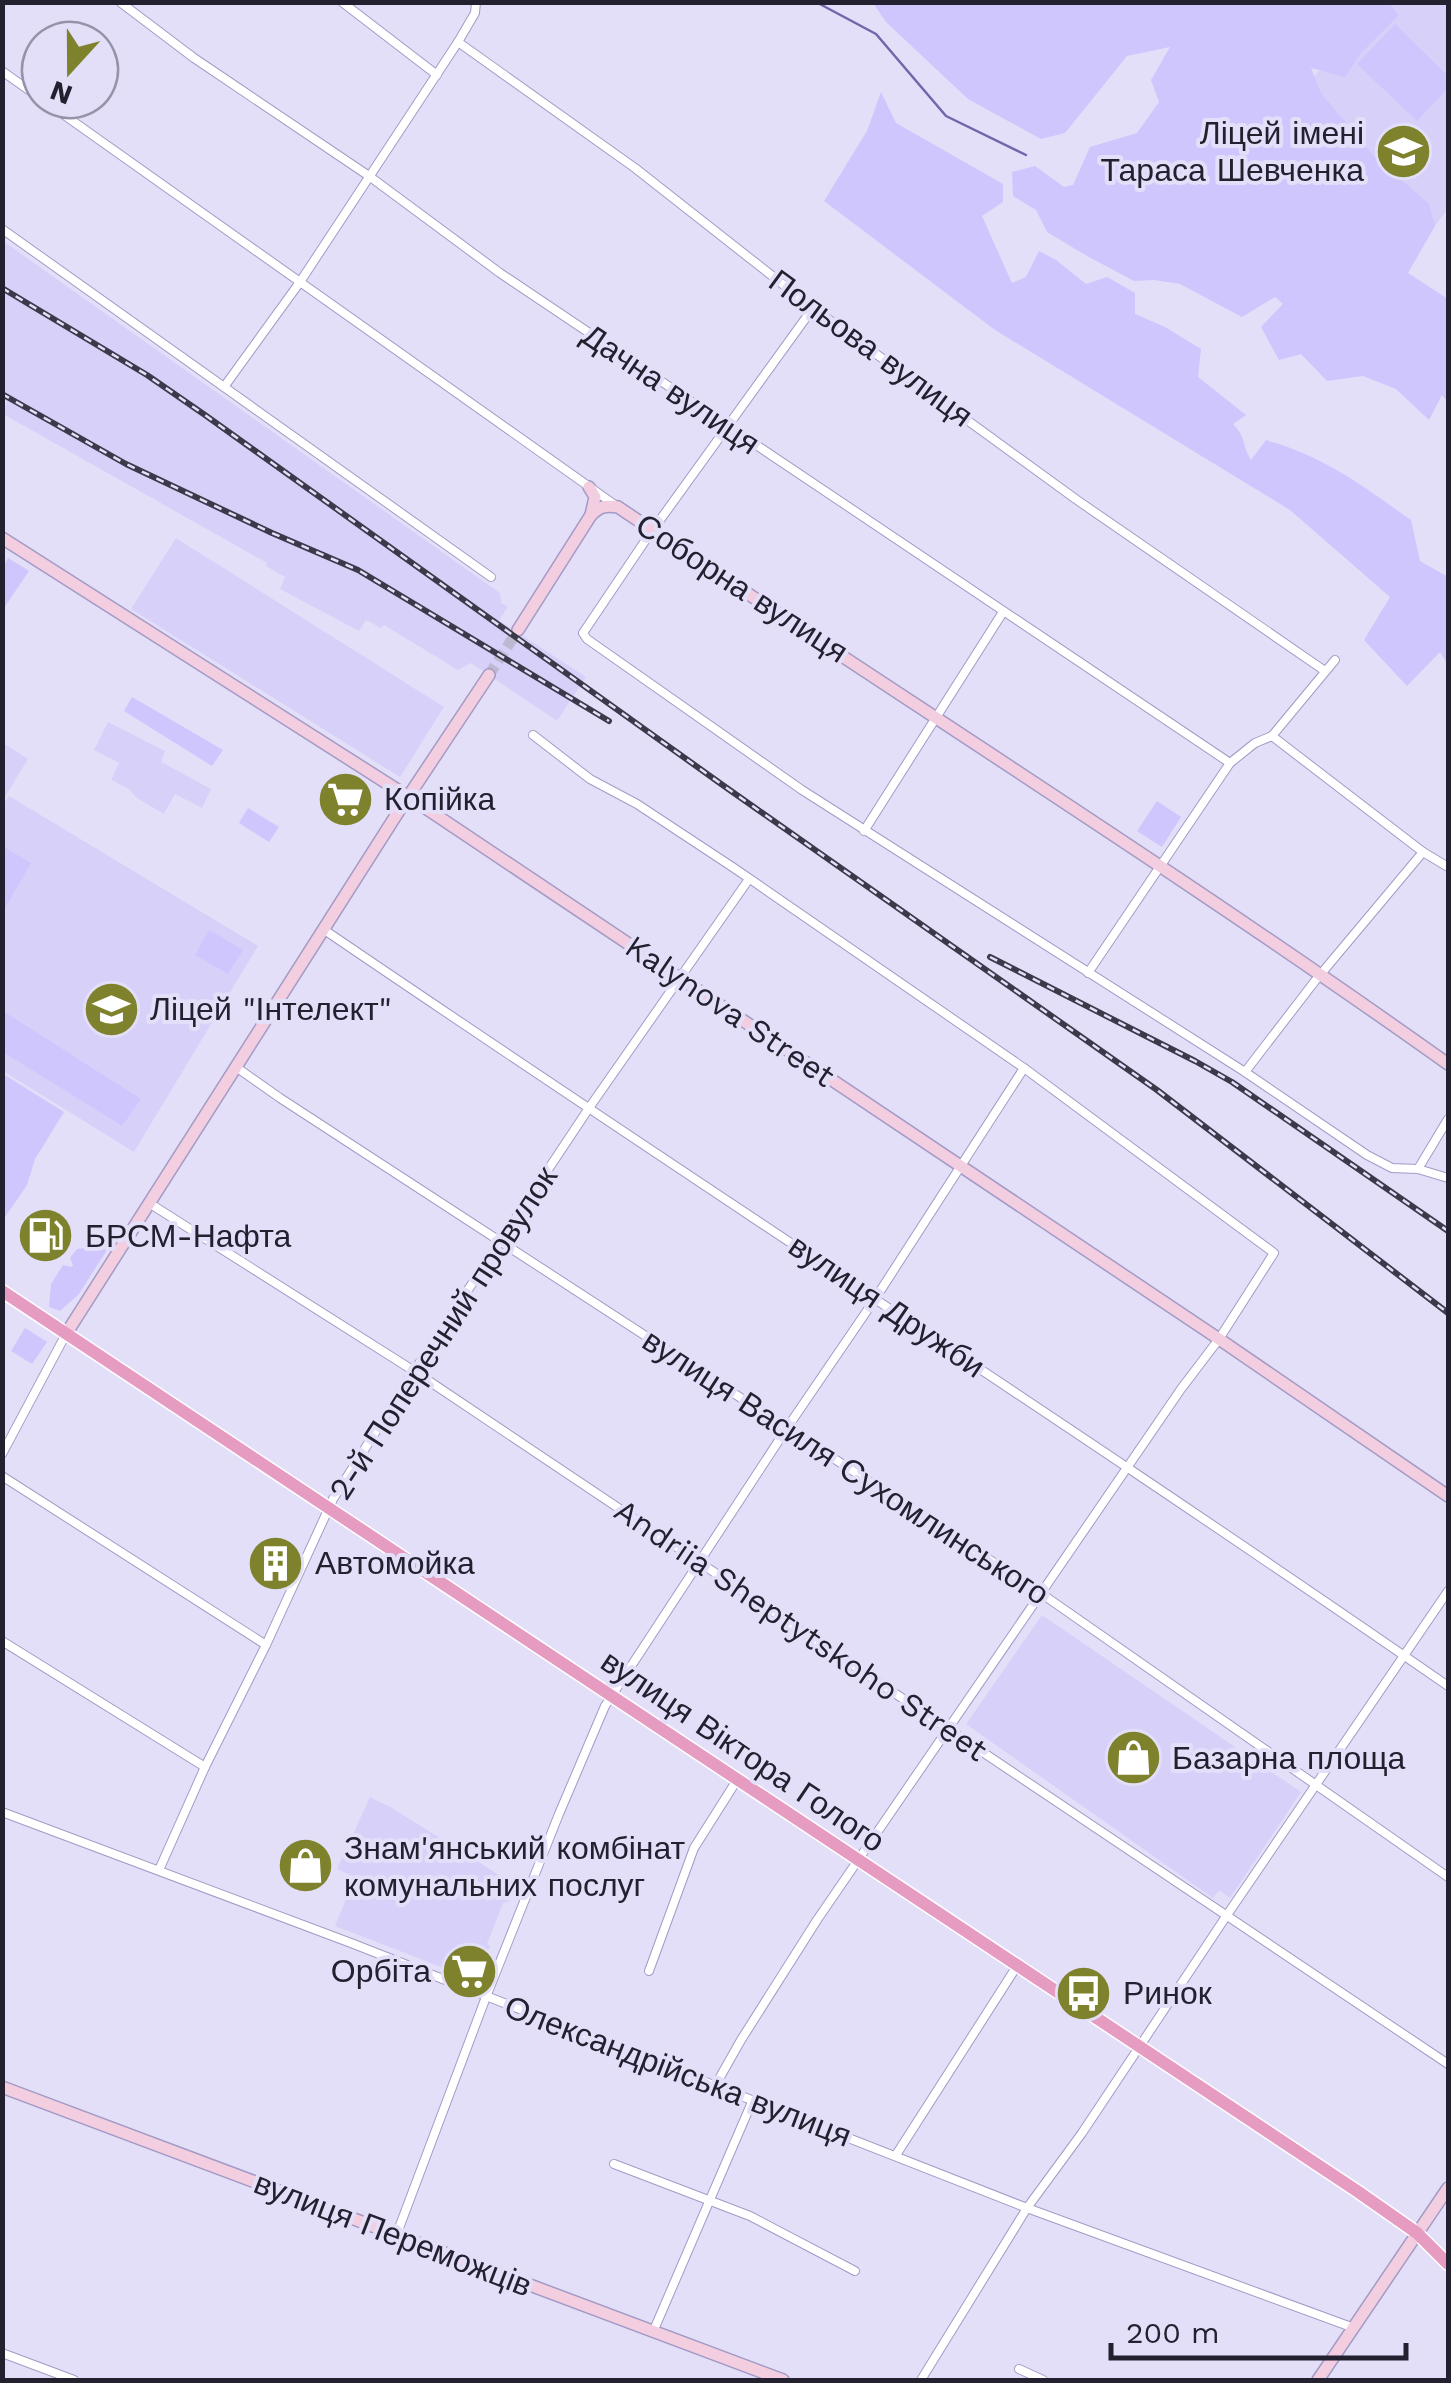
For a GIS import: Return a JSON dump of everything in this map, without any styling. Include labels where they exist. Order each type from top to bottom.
[{"type":"main road","name":"вулиця Віктора Голого","points":[[2,1291],[1418,2233],[1448,2264]]},
{"type":"street","name":"Дачна вулиця","points":[[120,2],[194,58],[370,176],[500,273],[1230,764]]},
{"type":"street","points":[[342,2],[437,76]]},
{"type":"street","points":[[224,386],[300,282],[437,76],[475,13],[476,2]]},
{"type":"street","name":"Польова вулиця","points":[[458,42],[636,168],[813,308],[1091,510],[1326,671]]},
{"type":"street","name":"Соборна вулиця","points":[[72,120],[618,508],[1160,865],[1448,1064]]},
{"type":"street","points":[[2,230],[491,577]]},
{"type":"street","points":[[813,308],[583,633],[587,639],[802,790],[1367,1155],[1392,1168],[1418,1168],[1448,1178]]},
{"type":"street","points":[[589,487],[595,497],[591,514]]},
{"type":"street","points":[[518,630],[591,514],[606,506],[618,508]]},
{"type":"street","name":"Kalynova Street","points":[[2,538],[408,796],[1219,1338],[1448,1496]]},
{"type":"street","points":[[864,831],[1003,612]]},
{"type":"street","points":[[1088,972],[1230,764],[1254,743],[1272,736],[1335,660]]},
{"type":"street","points":[[2,1454],[66,1334],[488,675]]},
{"type":"street","points":[[533,735],[590,779],[637,804],[749,878],[1024,1068],[1274,1253],[816,1920],[715,2086]]},
{"type":"street","points":[[1272,736],[1448,868]]},
{"type":"street","points":[[1244,1072],[1423,852]]},
{"type":"street","name":"2-й Поперечний провулок","points":[[159,1870],[329,1507],[414,1371],[589,1108],[749,878]]},
{"type":"street","name":"вулиця Дружби","points":[[323,930],[1129,1468],[1448,1686]]},
{"type":"street","name":"вулиця Василя Сухомлинського","points":[[236,1067],[1042,1594],[1448,1876]]},
{"type":"street","points":[[396,2236],[558,1814],[611,1696],[1024,1068]]},
{"type":"street","points":[[1418,1168],[1448,1119]]},
{"type":"street","name":"Andriia Sheptytskoho Street","points":[[149,1203],[414,1371],[1448,2064]]},
{"type":"street","points":[[2,1476],[266,1645]]},
{"type":"street","points":[[921,2380],[1027,2208],[1140,2048],[1448,1591]]},
{"type":"street","points":[[2,1641],[205,1767]]},
{"type":"street","points":[[649,1971],[694,1848],[737,1780]]},
{"type":"street","name":"Олександрійська вулиця","points":[[2,1812],[1027,2208],[1354,2328]]},
{"type":"street","points":[[896,2156],[1017,1966]]},
{"type":"street","name":"вулиця Переможців","points":[[2,2086],[784,2380]]},
{"type":"street","points":[[654,2332],[752,2102]]},
{"type":"street","points":[[614,2164],[750,2216],[855,2271]]},
{"type":"street","points":[[1318,2380],[1448,2188]]},
{"type":"street","points":[[2,2353],[74,2380]]},
{"type":"street","points":[[1019,2368],[1043,2380]]},
{"type":"shaded area","points":[[873,3],[1389,3],[1399,15],[1361,53],[1345,77],[1311,68],[1321,93],[1374,156],[1429,204],[1435,226],[1408,273],[1448,299],[1448,403],[1442,395],[1429,420],[1396,389],[1363,376],[1327,381],[1301,354],[1279,360],[1261,327],[1283,304],[1275,297],[1242,317],[1180,284],[1134,281],[1047,232],[1036,210],[1013,196],[1012,172],[1035,166],[1064,187],[1073,185],[1090,147],[1137,133],[1159,102],[1151,80],[1170,47],[1127,56],[1065,133],[1041,139],[968,99],[886,22]]},
{"type":"shaded area","name":"Ліцей імені Тараса Шевченка","points":[[1378,3],[1448,3],[1448,208],[1435,226],[1299,94]]},
{"type":"shaded area","points":[[1395,24],[1448,76],[1448,88],[1417,121],[1357,64]]},
{"type":"shaded area","points":[[881,92],[896,123],[1003,184],[1003,202],[982,216],[1012,283],[1026,277],[1039,251],[1086,284],[1107,277],[1135,293],[1135,314],[1201,349],[1198,377],[1246,415],[1233,424],[1251,460],[1266,440],[1288,447],[1342,473],[1411,520],[1420,561],[1448,577],[1448,665],[1440,652],[1407,686],[1364,640],[1390,597],[1290,510],[995,330],[824,201],[867,131]]},
{"type":"shaded area","points":[[3,241],[500,593],[501,603],[508,607],[499,620],[586,677],[557,721],[471,663],[458,670],[384,625],[381,628],[366,620],[359,631],[280,589],[285,577],[267,563],[3,414],[7,402],[3,399]]},
{"type":"shaded area","points":[[176,538],[444,707],[400,777],[131,609]]},
{"type":"shaded area","points":[[8,558],[29,571],[4,608],[3,567]]},
{"type":"shaded area","points":[[132,697],[223,750],[212,766],[124,711]]},
{"type":"shaded area","points":[[108,722],[165,751],[161,762],[211,789],[202,808],[175,794],[164,814],[111,780],[119,763],[94,750]]},
{"type":"shaded area","points":[[3,743],[28,759],[3,800]]},
{"type":"shaded area","name":"Ліцей \"Інтелект\"","points":[[9,796],[258,946],[134,1152],[3,1071],[2,806]]},
{"type":"shaded area","points":[[1157,801],[1181,817],[1162,847],[1137,831]]},
{"type":"shaded area","points":[[248,808],[279,827],[269,842],[239,823]]},
{"type":"shaded area","points":[[2,849],[31,863],[3,912]]},
{"type":"shaded area","points":[[209,930],[243,950],[228,974],[195,955]]},
{"type":"shaded area","points":[[3,1011],[141,1099],[122,1126],[3,1052]]},
{"type":"shaded area","points":[[3,1074],[64,1112],[35,1159],[27,1185],[3,1220]]},
{"type":"shaded area","points":[[95,1246],[107,1250],[79,1294],[60,1311],[49,1307],[51,1284],[63,1265],[73,1265],[70,1258],[77,1249]]},
{"type":"shaded area","points":[[25,1328],[47,1342],[32,1364],[11,1351]]},
{"type":"shaded area","name":"Базарна площа","points":[[1042,1615],[1301,1792],[1230,1898],[1219,1890],[1213,1898],[966,1724]]},
{"type":"shaded area","points":[[370,1797],[515,1885],[508,1902],[503,1903],[475,1980],[335,1926],[355,1877],[337,1869]]},
{"type":"waterway","points":[[816,2],[876,34],[946,116],[1026,155]]},
{"type":"tunnel","points":[[489,675],[518,630]]},
{"type":"railway","points":[[2,288],[147,375],[205,415],[1157,1090],[1448,1313]]},
{"type":"railway","points":[[2,394],[126,464],[358,570],[609,721]]},
{"type":"railway","points":[[990,957],[1232,1082],[1448,1231]]},
{"type":"place","name":"Ліцей імені Тараса Шевченка","points":[[1403,151]]},
{"type":"place","name":"Копійка","points":[[345,799]]},
{"type":"place","name":"Ліцей \"Інтелект\"","points":[[111,1009]]},
{"type":"place","name":"БРСМ-Нафта","points":[[46,1236]]},
{"type":"place","name":"Автомойка","points":[[276,1563]]},
{"type":"place","name":"Базарна площа","points":[[1133,1758]]},
{"type":"place","name":"Знам'янський комбінат комунальних послуг","points":[[305,1866]]},
{"type":"place","name":"Орбіта","points":[[470,1971]]},
{"type":"place","name":"Ринок","points":[[1084,1993]]}]
